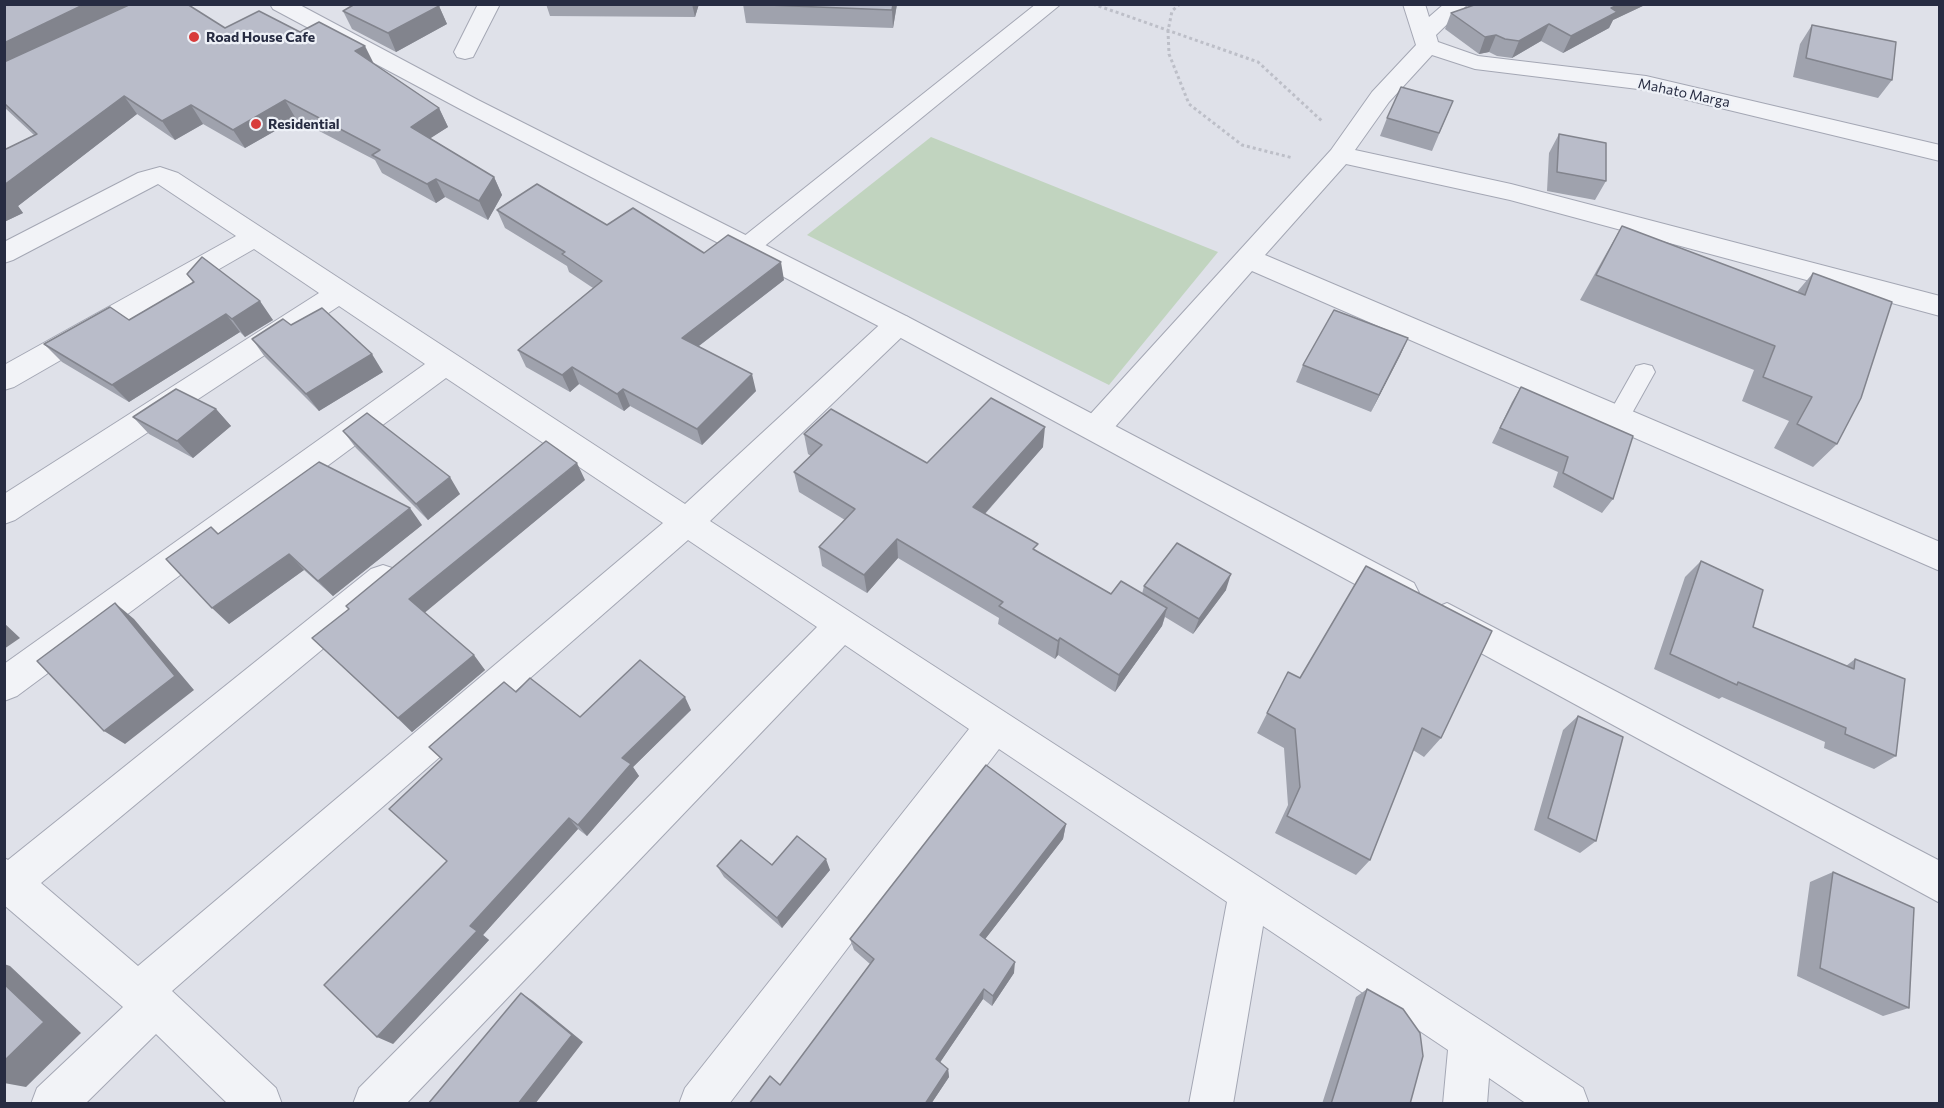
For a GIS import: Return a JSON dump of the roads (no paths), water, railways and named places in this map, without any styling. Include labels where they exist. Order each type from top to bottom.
[{"type":"street","points":[[281,4],[470,105],[1096,428],[1940,883]]},
{"type":"street","points":[[465,52],[489,4]]},
{"type":"street","points":[[747,247],[1050,4]]},
{"type":"street","points":[[1414,4],[1426,40]]},
{"type":"street","points":[[1096,428],[1338,156],[1397,76],[1456,4]]},
{"type":"street","name":"Mahato Marga","points":[[1426,40],[1475,62],[1646,83],[1940,153]]},
{"type":"street","points":[[1338,156],[1511,192],[1940,306]]},
{"type":"street","points":[[4,254],[147,179],[160,175],[1567,1104]]},
{"type":"street","points":[[4,379],[255,237]]},
{"type":"street","points":[[1247,258],[1940,557]]},
{"type":"street","points":[[4,511],[339,293]]},
{"type":"street","points":[[53,1104],[147,999],[686,523],[898,324]]},
{"type":"street","points":[[4,685],[445,364]]},
{"type":"street","points":[[529,460],[556,437]]},
{"type":"street","points":[[260,1104],[147,999],[7,881],[408,558]]},
{"type":"street","points":[[375,1104],[842,625]]},
{"type":"street","points":[[701,1104],[994,726]]},
{"type":"street","points":[[1211,1104],[1249,894]]},
{"type":"street","points":[[1465,1104],[1470,1038]]},
{"type":"lane","points":[[1618,418],[1644,372]]},
{"type":"place","name":"Road House Cafe","points":[[194,37]]},
{"type":"place","name":"Residential","points":[[256,124]]}]
